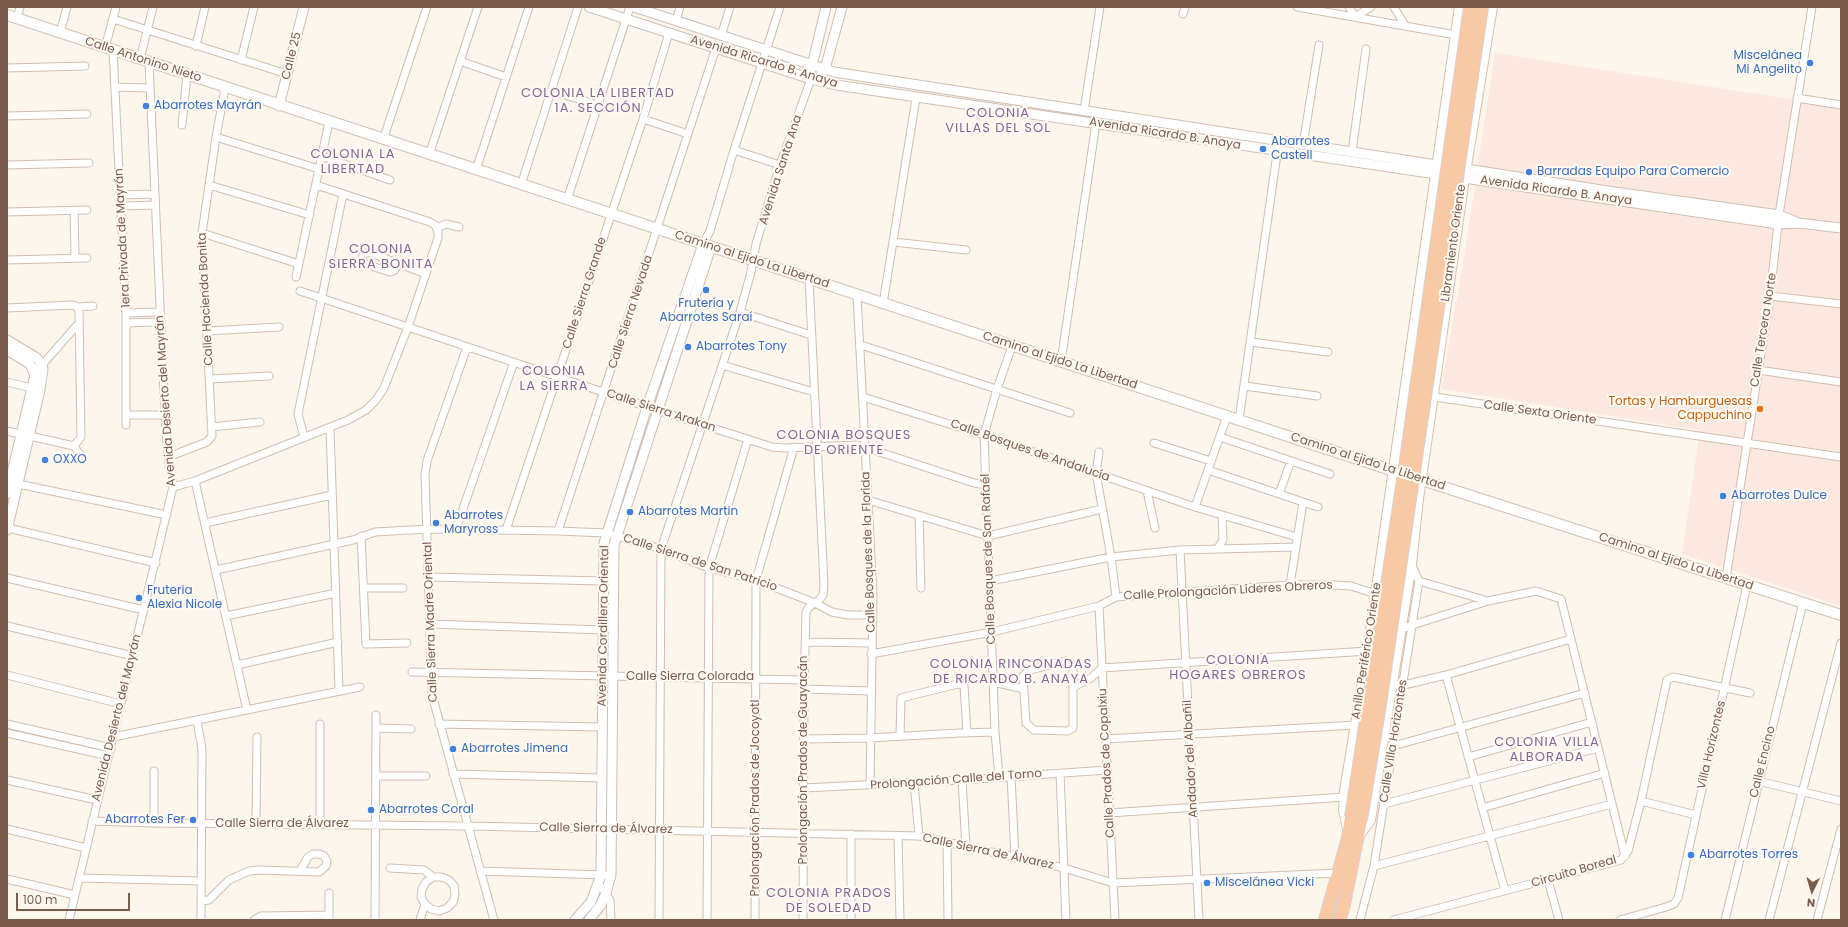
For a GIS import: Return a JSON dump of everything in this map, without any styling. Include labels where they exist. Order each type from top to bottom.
[{"type":"highway","name":"Libramiento Oriente","points":[[1408,475],[1470,7]]},
{"type":"highway","name":"Libramiento Oriente","points":[[1408,475],[1452,211],[1482,7]]},
{"type":"highway","name":"Anillo Periférico Oriente","points":[[1339,920],[1343,909],[1408,475]]},
{"type":"highway","name":"Anillo Periférico Oriente","points":[[1325,920],[1339,873],[1354,833]]},
{"type":"main road","points":[[1408,475],[1404,394],[1460,7]]},
{"type":"main road","name":"Libramiento Oriente","points":[[1408,475],[1432,397],[1464,173],[1492,7]]},
{"type":"main road","name":"Calle Antonino Nieto","points":[[12,17],[279,106]]},
{"type":"main road","name":"Camino al Ejido La Libertad","points":[[279,106],[1841,616]]},
{"type":"main road","points":[[1444,118],[1444,128],[1455,137],[1465,136],[1473,124]]},
{"type":"main road","points":[[1430,219],[1431,214],[1439,208],[1448,208],[1456,214],[1457,223]]},
{"type":"main road","name":"Anillo Periférico Oriente","points":[[1408,475],[1418,499],[1411,564],[1370,820],[1354,833],[1344,811],[1345,797],[1368,651],[1390,495],[1408,475]]},
{"type":"street","points":[[12,17],[20,7]]},
{"type":"street","points":[[60,33],[67,7]]},
{"type":"street","points":[[109,49],[116,7]]},
{"type":"street","name":"Avenida Desierto del Mayrán","points":[[69,920],[97,800],[114,737],[168,516],[173,487],[168,457],[165,415],[148,88],[144,61],[147,30],[153,7]]},
{"type":"street","points":[[196,46],[205,7]]},
{"type":"street","points":[[241,60],[254,7]]},
{"type":"street","name":"Calle 25","points":[[279,106],[304,7]]},
{"type":"street","points":[[383,140],[427,7]]},
{"type":"street","points":[[428,155],[478,7]]},
{"type":"street","points":[[476,170],[529,7]]},
{"type":"street","points":[[521,185],[578,7]]},
{"type":"street","name":"Avenida Ricardo B. Anaya","points":[[589,7],[836,86],[1096,123],[1278,151],[1464,173],[1798,223],[1841,228]]},
{"type":"street","points":[[567,200],[630,7]]},
{"type":"street","name":"Avenida Ricardo B. Anaya","points":[[634,7],[825,70],[844,74],[1352,152],[1437,170]]},
{"type":"street","points":[[676,21],[680,7]]},
{"type":"street","points":[[721,36],[730,7]]},
{"type":"street","points":[[707,246],[734,150],[780,7]]},
{"type":"street","name":"Avenida Santa Ana","points":[[659,920],[661,549],[740,312],[756,244],[780,165],[811,79],[811,65],[826,7]]},
{"type":"street","points":[[811,79],[825,70],[842,7]]},
{"type":"street","points":[[1084,111],[1100,7]]},
{"type":"street","points":[[1297,7],[1404,24],[1456,35]]},
{"type":"street","points":[[1349,7],[1355,17]]},
{"type":"street","points":[[1355,17],[1370,7]]},
{"type":"street","points":[[1394,7],[1404,24]]},
{"type":"street","name":"Calle Tercera Norte","points":[[1726,578],[1770,296],[1779,220],[1812,7]]},
{"type":"street","points":[[113,19],[287,74]]},
{"type":"street","name":"Calle Sierra Grande","points":[[506,530],[643,119],[669,33]]},
{"type":"street","points":[[1303,145],[1319,45]]},
{"type":"street","name":"Calle Sierra Nevada","points":[[558,531],[658,230],[716,48]]},
{"type":"street","name":"1era Privada de Mayrán","points":[[109,49],[115,87],[122,206],[126,313],[126,425]]},
{"type":"street","points":[[1352,152],[1366,49]]},
{"type":"street","points":[[460,61],[506,77]]},
{"type":"street","points":[[7,68],[85,66]]},
{"type":"street","points":[[182,125],[187,75]]},
{"type":"street","points":[[115,87],[148,88]]},
{"type":"street","name":"Calle Hacienda Bonita","points":[[168,457],[210,440],[212,428],[202,233],[216,137],[225,88]]},
{"type":"street","points":[[552,90],[598,105]]},
{"type":"street","points":[[883,304],[916,98]]},
{"type":"street","points":[[1797,98],[1841,105]]},
{"type":"street","points":[[7,116],[87,114]]},
{"type":"street","points":[[643,119],[688,134]]},
{"type":"street","points":[[296,277],[329,122]]},
{"type":"street","points":[[1061,362],[1096,123]]},
{"type":"street","points":[[1191,138],[1192,128]]},
{"type":"street","points":[[216,137],[319,169]]},
{"type":"street","points":[[1239,420],[1279,142]]},
{"type":"street","points":[[734,150],[780,165]]},
{"type":"street","points":[[322,156],[390,180]]},
{"type":"street","points":[[7,165],[89,163]]},
{"type":"street","points":[[209,185],[310,215]]},
{"type":"street","points":[[173,487],[195,481],[348,420],[366,410],[376,400],[384,388],[408,327],[438,238],[437,228],[430,222],[316,185]]},
{"type":"street","points":[[121,195],[154,194]]},
{"type":"street","points":[[304,437],[298,414],[343,194]]},
{"type":"street","points":[[122,206],[154,205]]},
{"type":"street","points":[[7,212],[87,210]]},
{"type":"street","points":[[73,258],[74,211]]},
{"type":"street","points":[[437,228],[446,224],[459,227]]},
{"type":"street","points":[[202,233],[299,264]]},
{"type":"street","points":[[894,242],[966,250]]},
{"type":"street","name":"Avenida Cordillera Oriental","points":[[575,920],[590,902],[600,879],[604,543],[647,407],[707,246]]},
{"type":"street","name":"Avenida Cordillera Oriental","points":[[589,920],[600,906],[611,876],[614,553],[617,536],[707,246]]},
{"type":"street","points":[[7,260],[87,258]]},
{"type":"street","points":[[398,264],[426,274]]},
{"type":"street","name":"Prolongación Prados de Guayacán","points":[[803,920],[804,680],[806,612],[809,607],[823,595],[824,584],[816,446],[809,279]]},
{"type":"street","name":"Calle Sierra Arakan","points":[[300,291],[647,407],[779,448],[849,445],[866,447],[974,483],[986,485]]},
{"type":"street","name":"Calle Bosques de la Florida","points":[[857,295],[864,397],[873,615],[870,691],[870,785]]},
{"type":"street","points":[[1770,296],[1841,304]]},
{"type":"street","points":[[7,308],[73,305],[77,307],[92,306]]},
{"type":"street","points":[[7,431],[67,446],[74,446],[81,438],[79,322],[77,307]]},
{"type":"street","points":[[126,313],[160,312]]},
{"type":"street","points":[[740,312],[811,335]]},
{"type":"street","points":[[38,367],[79,322]]},
{"type":"street","points":[[126,323],[160,322]]},
{"type":"street","points":[[208,331],[279,327]]},
{"type":"street","points":[[7,340],[37,358],[38,367],[36,389],[18,469],[7,494]]},
{"type":"street","points":[[1251,342],[1328,352]]},
{"type":"street","points":[[861,345],[1070,413]]},
{"type":"street","name":"Calle Bosques de San Rafaél","points":[[999,777],[994,732],[992,632],[984,435],[997,389],[1012,346]]},
{"type":"street","name":"Calle Sierra Madre Oriental","points":[[467,347],[427,461],[425,474],[428,529],[432,695],[494,920]]},
{"type":"street","points":[[7,350],[30,364],[38,367]]},
{"type":"street","points":[[1410,358],[1414,367],[1419,369],[1429,370],[1436,367]]},
{"type":"street","points":[[456,529],[514,362]]},
{"type":"street","points":[[722,365],[814,392]]},
{"type":"street","points":[[1758,370],[1841,382]]},
{"type":"street","points":[[210,379],[268,376]]},
{"type":"street","points":[[7,382],[36,389]]},
{"type":"street","points":[[1245,386],[1317,396]]},
{"type":"street","name":"Calle Sexta Oriente","points":[[1404,394],[1841,457]]},
{"type":"street","name":"Calle Bosques de Andalucía","points":[[864,397],[984,435],[1195,507],[1297,537]]},
{"type":"street","points":[[126,415],[165,415]]},
{"type":"street","points":[[1195,507],[1227,416]]},
{"type":"street","points":[[212,428],[260,422]]},
{"type":"street","points":[[330,428],[339,690]]},
{"type":"street","points":[[1220,437],[1330,474]]},
{"type":"street","points":[[707,920],[709,568],[748,439]]},
{"type":"street","points":[[1154,443],[1211,461]]},
{"type":"street","points":[[74,446],[81,456]]},
{"type":"street","name":"Prolongación Prados de Jocoyotl","points":[[756,920],[756,580],[794,447]]},
{"type":"street","points":[[1099,452],[1096,473],[1111,557],[1116,597]]},
{"type":"street","points":[[1279,494],[1291,461]]},
{"type":"street","points":[[1208,470],[1318,507]]},
{"type":"street","points":[[12,481],[168,516]]},
{"type":"street","points":[[12,481],[7,529],[156,562]]},
{"type":"street","points":[[195,481],[247,710]]},
{"type":"street","points":[[1390,495],[1400,490],[1405,490],[1415,495],[1418,499]]},
{"type":"street","points":[[1147,491],[1156,528]]},
{"type":"street","points":[[205,523],[332,495]]},
{"type":"street","points":[[868,500],[988,536],[1102,509]]},
{"type":"street","points":[[1290,585],[1303,502]]},
{"type":"street","points":[[1218,548],[1223,540],[1222,515]]},
{"type":"street","points":[[919,516],[921,588]]},
{"type":"street","name":"Calle Sierra de San Patricio","points":[[216,570],[353,540],[375,532],[456,529],[606,533],[661,549],[709,568],[756,580],[840,614],[873,615]]},
{"type":"street","points":[[361,536],[366,644],[407,643]]},
{"type":"street","points":[[990,582],[1111,557],[1180,550],[1296,547]]},
{"type":"street","name":"Andador del Albañil","points":[[1180,550],[1199,920]]},
{"type":"street","points":[[1411,564],[1419,581],[1488,601]]},
{"type":"street","points":[[429,577],[604,581]]},
{"type":"street","points":[[7,578],[144,610]]},
{"type":"street","name":"Calle Villa Horizontes","points":[[1360,920],[1374,866],[1404,685],[1419,581]]},
{"type":"street","name":"Calle Prolongación Líderes Obreros","points":[[871,654],[992,632],[1099,606],[1116,597],[1290,585],[1351,586],[1376,594]]},
{"type":"street","name":"Villa Horizontes","points":[[1620,920],[1674,904],[1678,898],[1725,688],[1746,585]]},
{"type":"street","points":[[364,588],[403,588]]},
{"type":"street","points":[[1400,629],[1488,601],[1536,591],[1561,599],[1625,856]]},
{"type":"street","points":[[226,616],[336,593]]},
{"type":"street","name":"Calle Encino","points":[[1725,920],[1803,603]]},
{"type":"street","name":"Calle Prados de Copalxiu","points":[[1099,606],[1115,920]]},
{"type":"street","points":[[430,624],[603,630]]},
{"type":"street","points":[[7,626],[133,656]]},
{"type":"street","points":[[1391,684],[1404,685],[1446,675],[1571,639]]},
{"type":"street","points":[[237,665],[338,642]]},
{"type":"street","points":[[805,642],[871,643]]},
{"type":"street","points":[[1769,920],[1841,643]]},
{"type":"street","points":[[1073,687],[1091,678],[1102,668],[1368,651]]},
{"type":"street","points":[[1065,661],[1073,666],[1073,687],[1073,728],[1068,731],[1034,730],[1029,727],[1026,723],[1023,676],[1026,672],[1065,661]]},
{"type":"street","name":"Calle Sierra Colorada","points":[[412,672],[804,680]]},
{"type":"street","points":[[7,675],[121,704]]},
{"type":"street","points":[[1446,675],[1505,891]]},
{"type":"street","name":"Circuito Boreal","points":[[1394,920],[1424,916],[1505,891],[1621,860],[1628,850],[1642,801],[1667,680],[1673,677],[1725,688]]},
{"type":"street","points":[[993,682],[1024,688]]},
{"type":"street","points":[[900,736],[901,698],[958,684],[964,686],[967,733]]},
{"type":"street","points":[[114,737],[197,721],[339,690],[360,687]]},
{"type":"street","points":[[1725,688],[1750,693]]},
{"type":"street","points":[[804,689],[870,691]]},
{"type":"street","points":[[1393,746],[1585,693]]},
{"type":"street","points":[[375,920],[376,715]]},
{"type":"street","points":[[197,721],[202,749],[201,920]]},
{"type":"street","points":[[1468,757],[1592,722]]},
{"type":"street","points":[[7,724],[110,752]]},
{"type":"street","points":[[320,724],[320,824]]},
{"type":"street","points":[[439,724],[602,727]]},
{"type":"street","points":[[1106,739],[1356,725]]},
{"type":"street","points":[[376,728],[411,728]]},
{"type":"street","points":[[7,732],[110,752]]},
{"type":"street","points":[[804,739],[870,738],[994,732]]},
{"type":"street","points":[[256,824],[257,737]]},
{"type":"street","points":[[1384,804],[1475,782],[1598,748]]},
{"type":"street","name":"Prolongación Calle del Torno","points":[[804,788],[962,780],[1107,770]]},
{"type":"street","points":[[154,771],[154,823]]},
{"type":"street","points":[[1060,773],[1066,920]]},
{"type":"street","points":[[1482,808],[1605,773]]},
{"type":"street","points":[[453,774],[602,778]]},
{"type":"street","points":[[376,776],[426,776]]},
{"type":"street","points":[[1011,776],[1015,858]]},
{"type":"street","points":[[7,780],[97,800]]},
{"type":"street","points":[[962,780],[966,847]]},
{"type":"street","points":[[1758,781],[1802,793],[1841,801]]},
{"type":"street","points":[[914,782],[919,836]]},
{"type":"street","points":[[1109,813],[1345,797]]},
{"type":"street","points":[[1642,801],[1696,814]]},
{"type":"street","points":[[1374,866],[1612,804]]},
{"type":"street","name":"Calle Sierra de Álvarez","points":[[92,821],[201,824],[468,826],[919,836],[1064,868],[1113,883],[1339,873]]},
{"type":"street","points":[[7,829],[86,848]]},
{"type":"street","points":[[1817,920],[1841,829]]},
{"type":"street","points":[[851,834],[851,920]]},
{"type":"street","points":[[898,836],[900,920]]},
{"type":"street","points":[[947,842],[948,920]]},
{"type":"street","points":[[390,868],[424,870],[433,877]]},
{"type":"street","points":[[201,902],[209,900],[229,880],[249,871],[300,871]]},
{"type":"street","points":[[480,871],[600,879],[611,876]]},
{"type":"street","points":[[433,877],[441,877],[449,880],[454,886],[455,894],[453,902],[447,908],[439,911],[431,909],[425,904],[421,897],[422,888],[426,882],[433,877]]},
{"type":"street","points":[[79,878],[201,881]]},
{"type":"street","points":[[7,879],[75,895]]},
{"type":"street","points":[[600,879],[612,908],[611,920]]},
{"type":"street","points":[[1548,880],[1559,920]]},
{"type":"street","points":[[254,920],[261,916],[329,918],[329,893]]},
{"type":"street","points":[[420,920],[420,915],[425,904]]},
{"type":"shaded area","points":[[1495,53],[1841,107],[1841,606],[1682,554],[1700,430],[1441,389],[1463,264]]},
{"type":"place","name":"Miscelánea Mi Angelito","points":[[1810,63]]},
{"type":"place","name":"Abarrotes Mayrán","points":[[146,106]]},
{"type":"place","name":"Abarrotes Castell","points":[[1263,149]]},
{"type":"place","name":"Barradas Equipo Para Comercio","points":[[1529,172]]},
{"type":"place","name":"Frutería y Abarrotes Saraí","points":[[706,290]]},
{"type":"place","name":"Abarrotes Tony","points":[[688,347]]},
{"type":"place","name":"Tortas y Hamburguesas Cappuchino","points":[[1760,409]]},
{"type":"place","name":"OXXO","points":[[45,460]]},
{"type":"place","name":"Abarrotes Dulce","points":[[1723,496]]},
{"type":"place","name":"Abarrotes Martin","points":[[630,512]]},
{"type":"place","name":"Abarrotes Maryross","points":[[436,523]]},
{"type":"place","name":"Fruteria Alexia Nicole","points":[[139,598]]},
{"type":"place","name":"Abarrotes Jimena","points":[[453,749]]},
{"type":"place","name":"Abarrotes Coral","points":[[371,810]]},
{"type":"place","name":"Abarrotes Fer","points":[[193,820]]},
{"type":"place","name":"Abarrotes Torres","points":[[1691,855]]},
{"type":"place","name":"Miscelánea Vicki","points":[[1207,883]]},
{"type":"district","name":"COLONIA LA LIBERTAD 1A. SECCIÓN","points":[[598,102]]},
{"type":"district","name":"COLONIA VILLAS DEL SOL","points":[[998,122]]},
{"type":"district","name":"COLONIA LA LIBERTAD","points":[[353,162]]},
{"type":"district","name":"COLONIA SIERRA BONITA","points":[[381,258]]},
{"type":"district","name":"COLONIA LA SIERRA","points":[[554,380]]},
{"type":"district","name":"COLONIA BOSQUES DE ORIENTE","points":[[844,444]]},
{"type":"district","name":"COLONIA HOGARES OBREROS","points":[[1238,668]]},
{"type":"district","name":"COLONIA RINCONADAS DE RICARDO B. ANAYA","points":[[1011,672]]},
{"type":"district","name":"COLONIA VILLA ALBORADA","points":[[1547,750]]},
{"type":"district","name":"COLONIA PRADOS DE SOLEDAD","points":[[829,902]]}]
